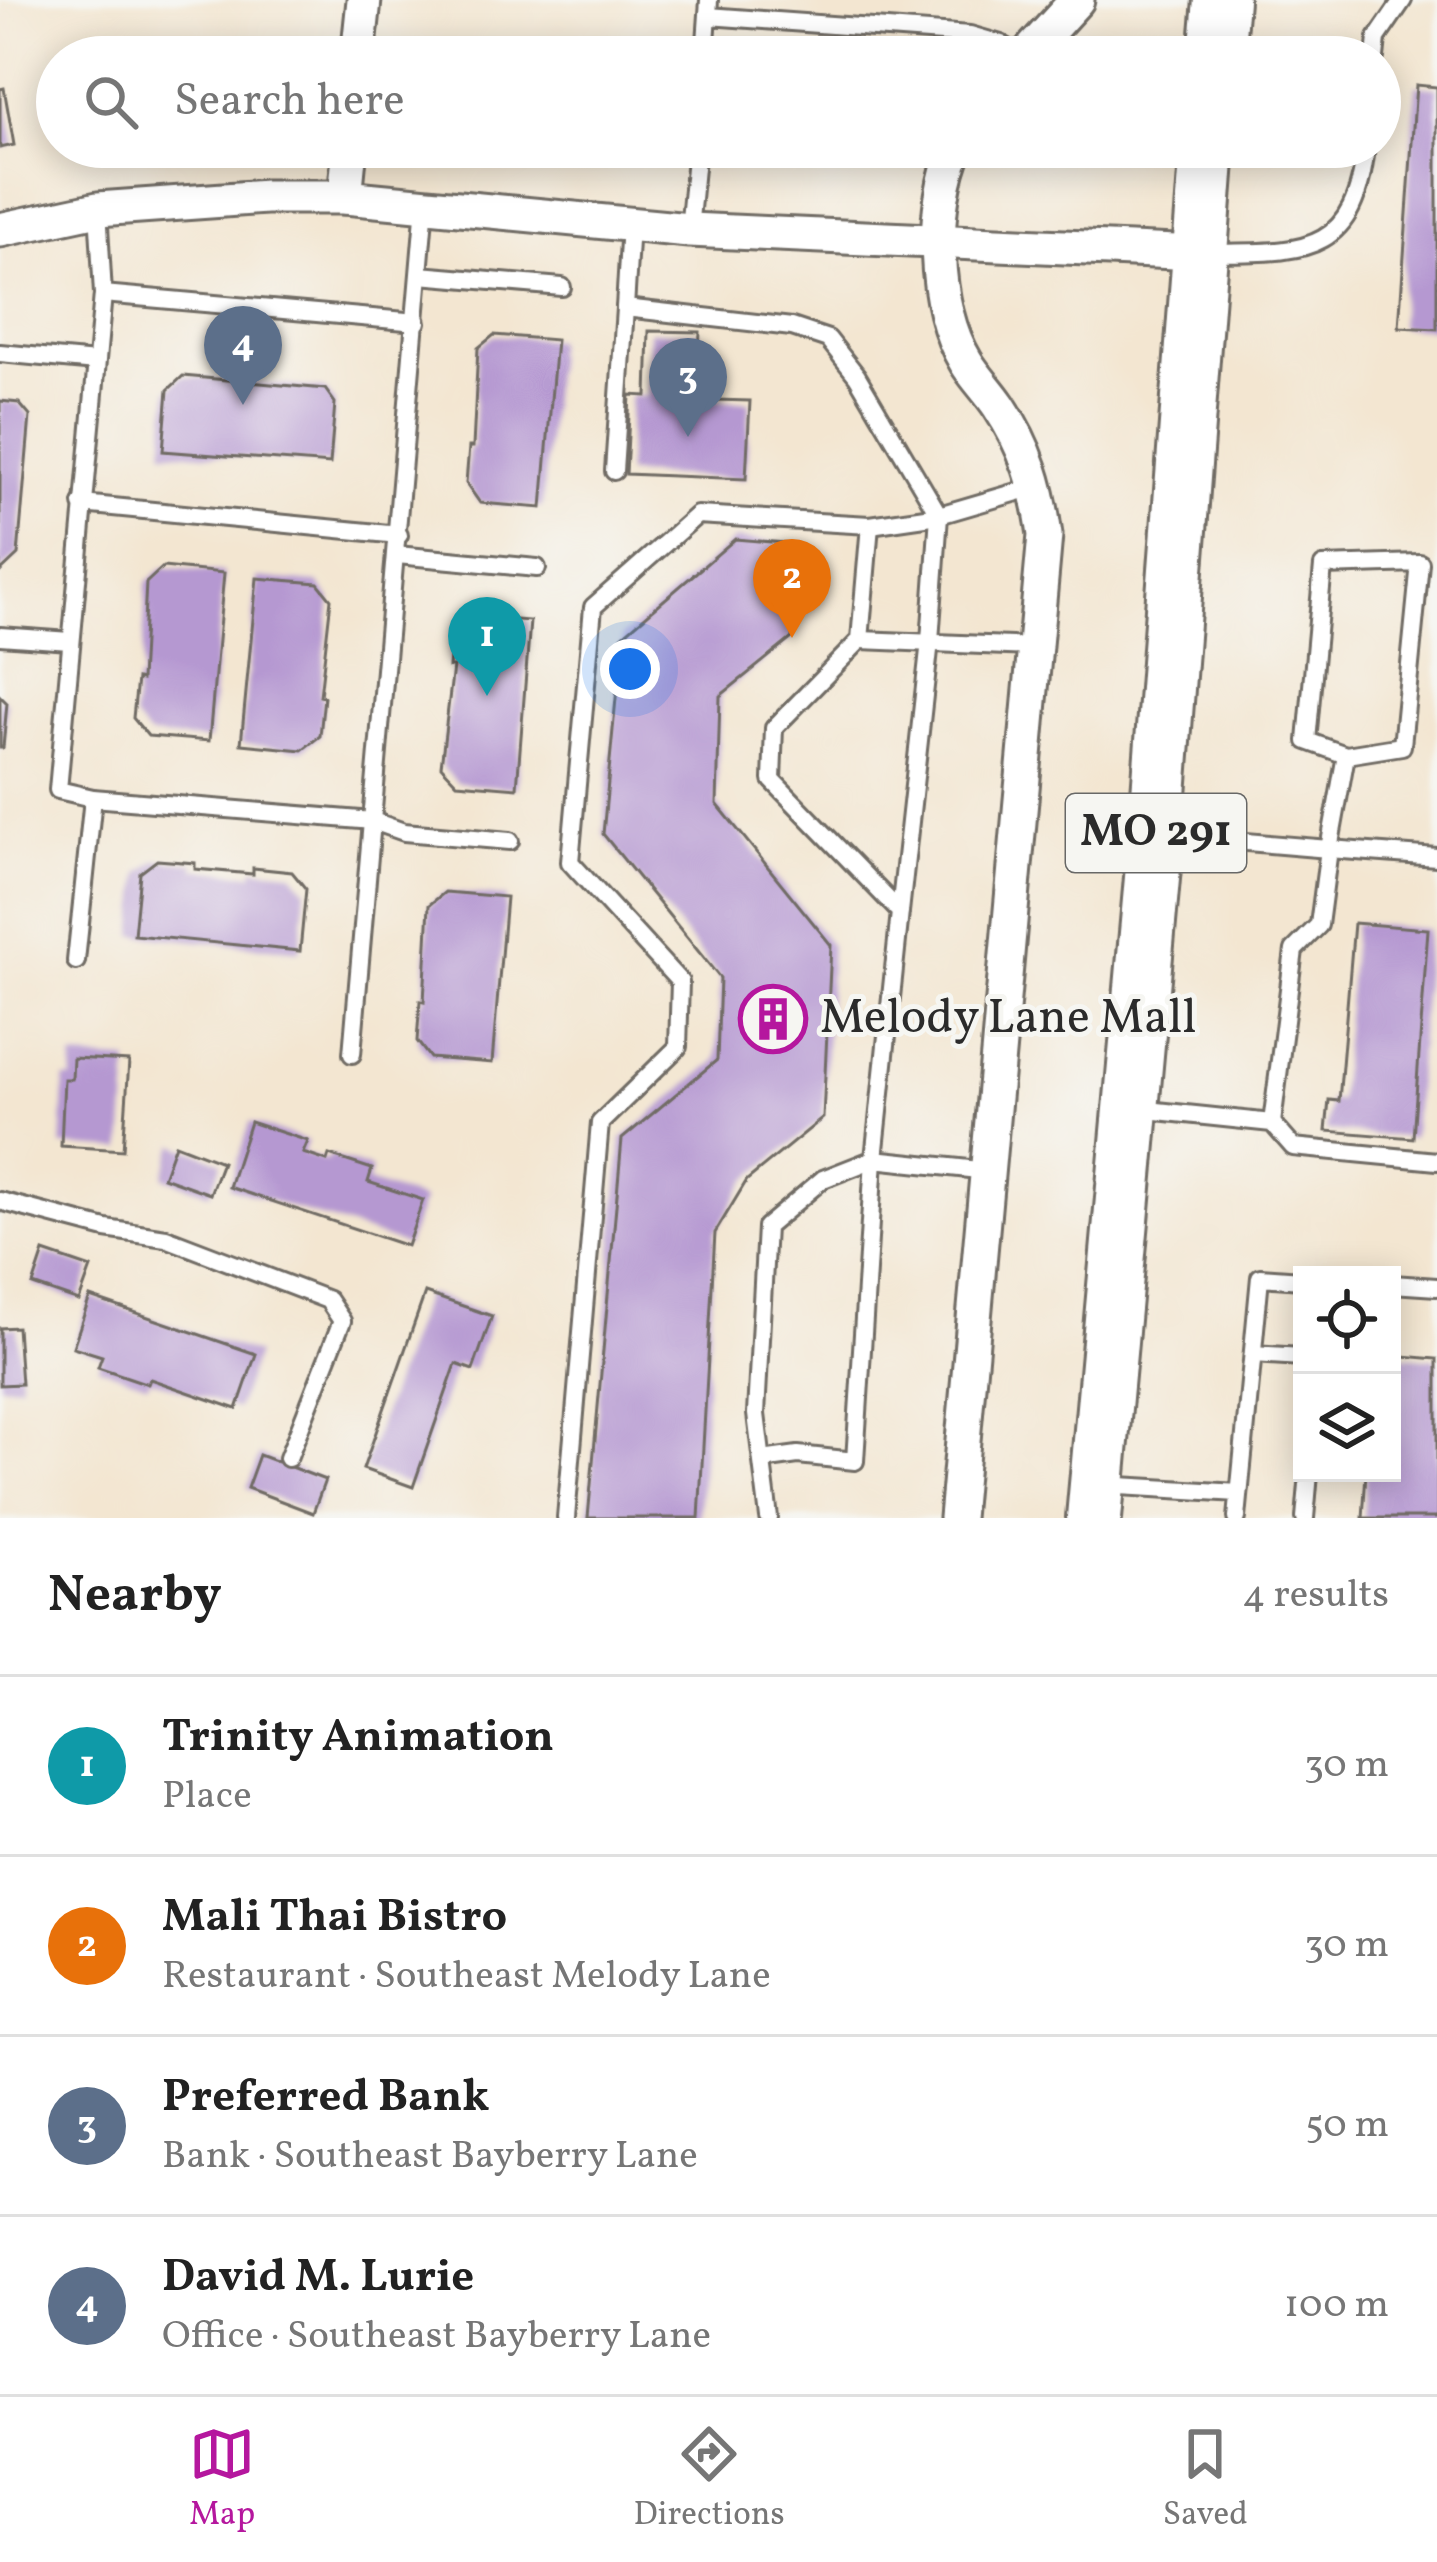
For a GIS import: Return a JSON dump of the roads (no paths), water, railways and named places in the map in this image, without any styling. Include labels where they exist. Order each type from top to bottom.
[{"type":"main road","points":[[1218,36],[1221,0]]},
{"type":"main road","name":"MO 291","points":[[1095,1501],[1156,834],[1206,168]]},
{"type":"street","points":[[360,36],[364,0]]},
{"type":"street","points":[[1044,36],[1077,0]]},
{"type":"street","points":[[345,197],[348,168]]},
{"type":"street","points":[[946,168],[937,240],[949,325],[966,362],[1025,449],[1038,486],[1045,535],[956,1518]]},
{"type":"street","points":[[0,230],[98,209],[266,197],[345,197],[689,230],[1198,253]]},
{"type":"lane","points":[[1378,36],[1403,0]]},
{"type":"lane","points":[[709,8],[973,36]]},
{"type":"lane","points":[[689,230],[695,168]]},
{"type":"lane","points":[[1198,253],[1289,251],[1328,239],[1361,189],[1364,168]]},
{"type":"lane","points":[[352,1054],[425,203]]},
{"type":"lane","points":[[98,209],[103,294],[58,790],[93,798],[373,820],[404,832],[511,841]]},
{"type":"lane","points":[[614,471],[630,224]]},
{"type":"lane","points":[[420,275],[562,287]]},
{"type":"lane","points":[[103,294],[417,322]]},
{"type":"lane","points":[[625,308],[792,327],[828,339],[857,376],[939,515],[930,641],[874,1160],[855,1461],[798,1455],[762,1460]]},
{"type":"lane","points":[[0,353],[96,362]]},
{"type":"lane","points":[[566,1518],[600,1123],[678,1047],[680,1004],[680,982],[570,862],[593,607],[697,515],[870,525],[939,515],[1038,486]]},
{"type":"lane","points":[[82,504],[399,535]]},
{"type":"lane","points":[[870,525],[860,640],[774,728],[772,780],[900,912]]},
{"type":"lane","points":[[397,555],[537,568]]},
{"type":"lane","points":[[1420,562],[1402,746],[1346,755],[1307,741],[1323,566],[1420,562]]},
{"type":"lane","points":[[0,636],[70,641]]},
{"type":"lane","points":[[860,640],[1034,646]]},
{"type":"lane","points":[[1272,1123],[1294,950],[1319,926],[1346,755]]},
{"type":"lane","points":[[76,961],[93,798]]},
{"type":"lane","points":[[1156,834],[1437,856]]},
{"type":"lane","points":[[1131,1109],[1272,1123],[1293,1147],[1437,1161]]},
{"type":"lane","points":[[769,1518],[756,1414],[766,1227],[823,1179],[874,1160],[988,1171]]},
{"type":"lane","points":[[0,1201],[106,1229],[166,1238],[328,1300],[342,1322],[288,1458]]},
{"type":"lane","points":[[1237,1518],[1260,1277],[1293,1279]]},
{"type":"lane","points":[[1401,1285],[1437,1287]]},
{"type":"lane","points":[[1252,1354],[1293,1357]]},
{"type":"lane","points":[[1305,1518],[1308,1482]]},
{"type":"lane","points":[[1095,1501],[1239,1493]]},
{"type":"place","name":"David M. Lurie","points":[[243,405]]},
{"type":"place","name":"Preferred Bank","points":[[688,437]]},
{"type":"place","name":"Mali Thai Bistro","points":[[792,638]]},
{"type":"place","name":"Trinity Animation","points":[[487,696]]},
{"type":"place","name":"Melody Lane Mall","points":[[773,1019]]}]
